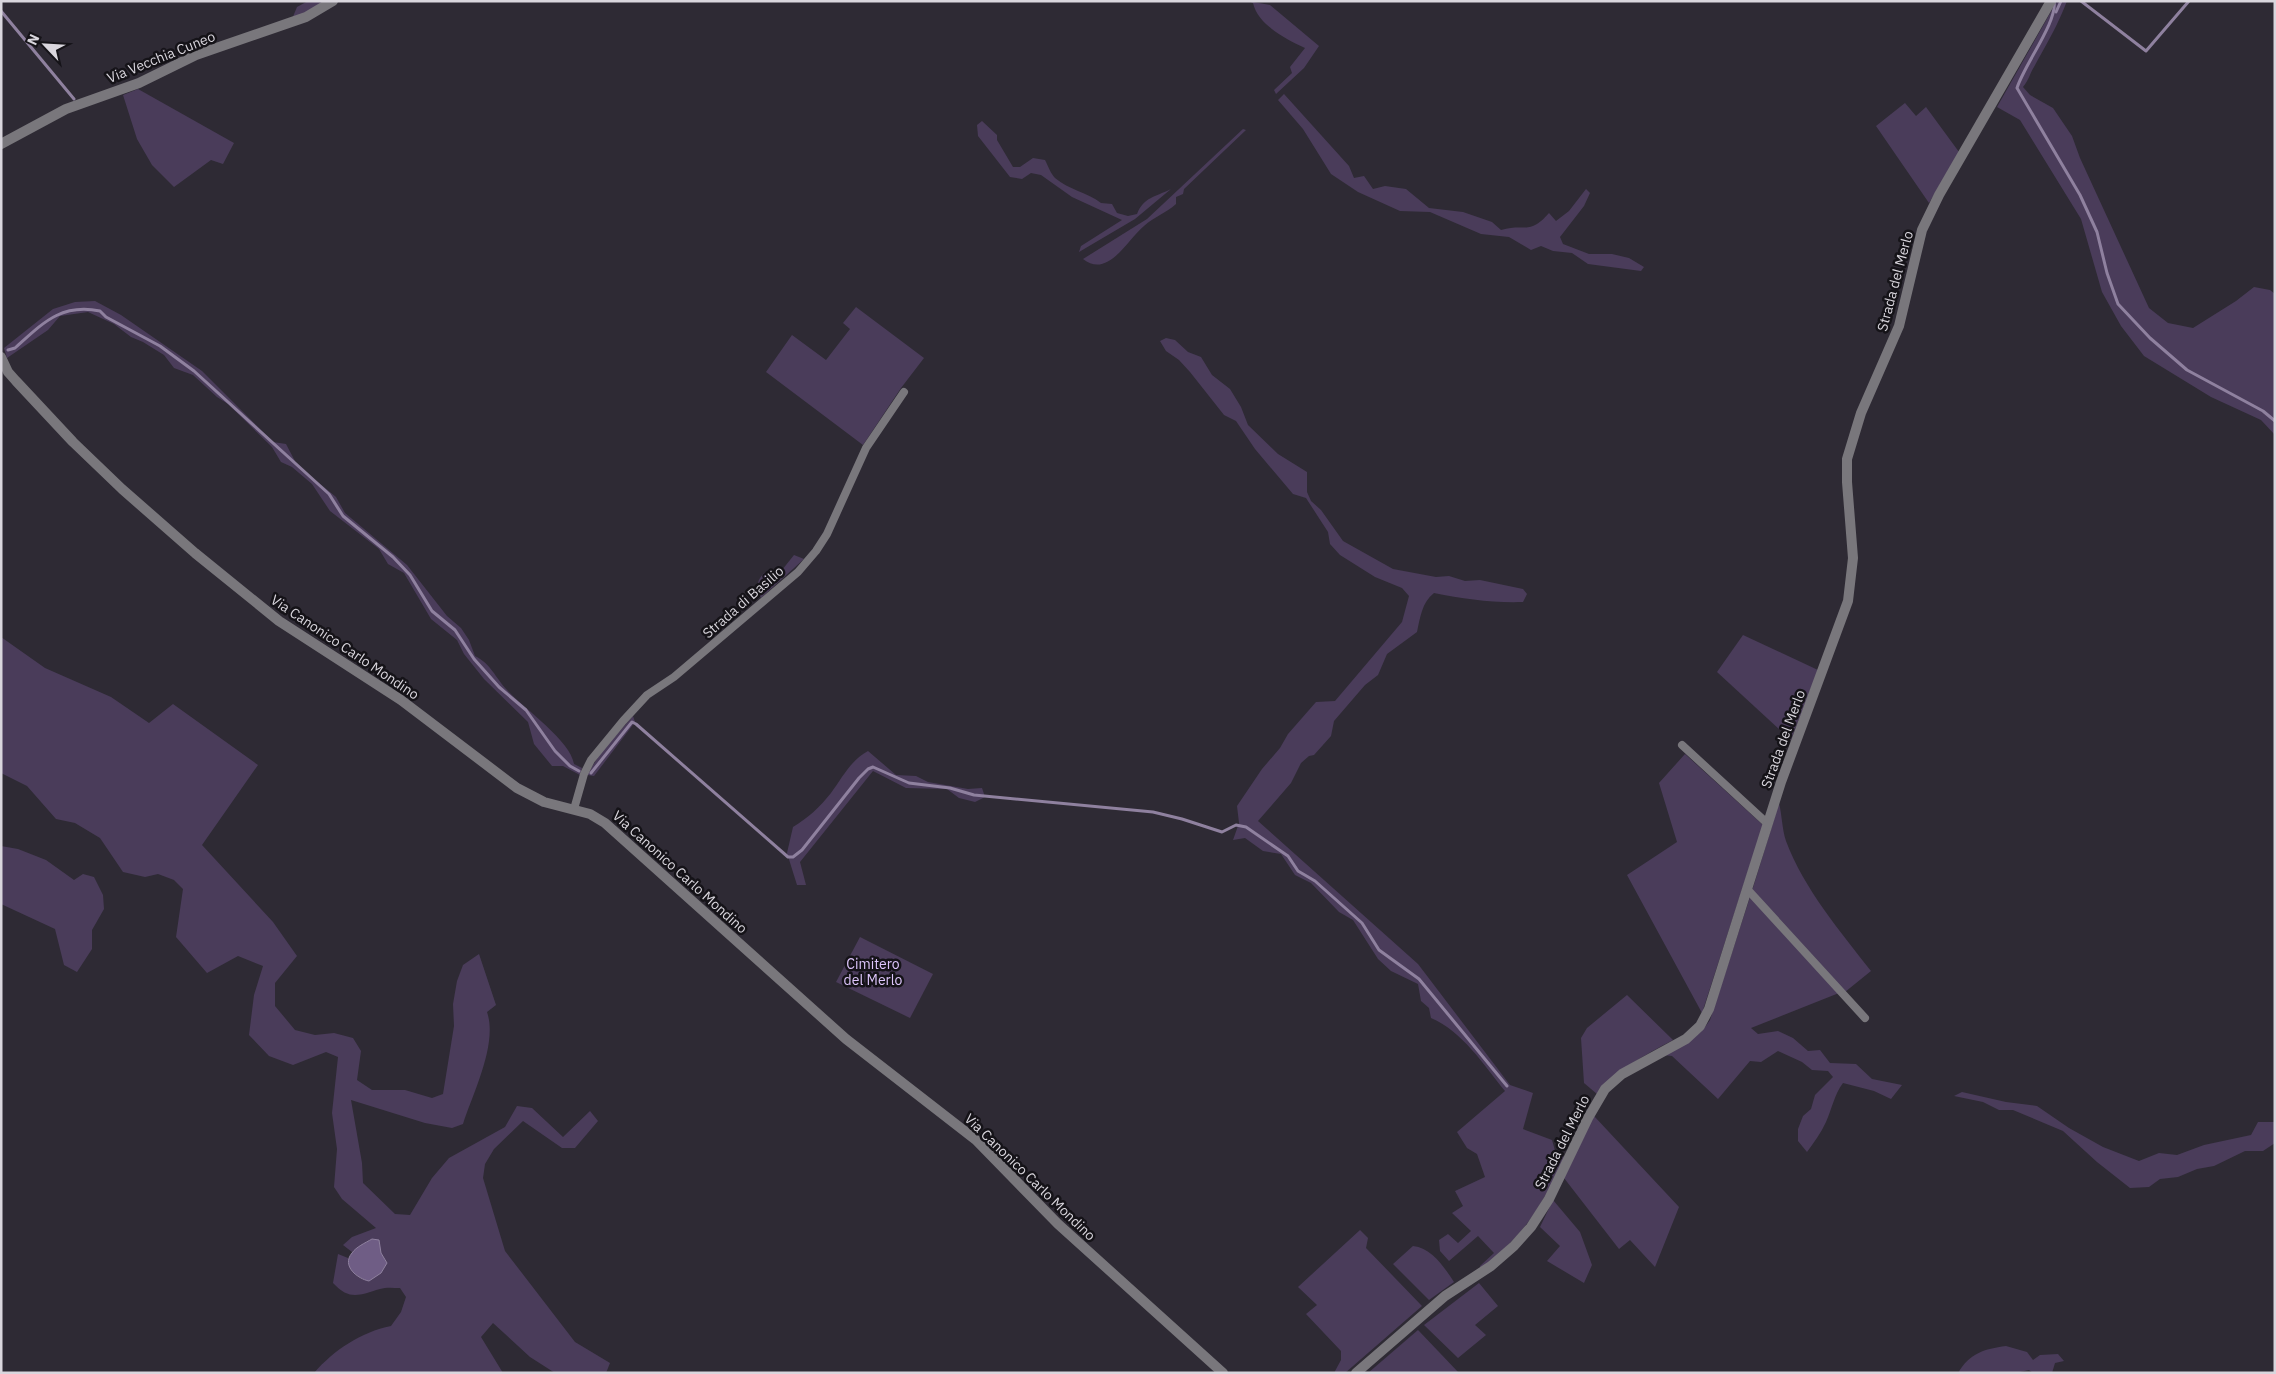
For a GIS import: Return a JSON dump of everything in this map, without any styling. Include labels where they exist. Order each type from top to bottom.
[{"type":"street","name":"Via Vecchia Cuneo","points":[[1,144],[66,109],[139,83],[196,55],[306,17],[333,1]]},
{"type":"street","name":"Strada del Merlo","points":[[1356,1373],[1444,1296],[1492,1266],[1514,1246],[1531,1227],[1549,1199],[1588,1118],[1606,1089],[1622,1074],[1686,1039],[1700,1026],[1723,970],[1781,782],[1848,601],[1852,558],[1847,482],[1848,459],[1861,413],[1899,326],[1922,230],[1939,195],[2050,3]]},
{"type":"street","name":"Via Canonico Carlo Mondino","points":[[1,357],[8,372],[96,464],[194,554],[294,632],[358,670],[518,788],[544,802],[590,814],[605,823],[846,1039],[976,1140],[1058,1224],[1223,1373]]},
{"type":"street","name":"Strada di Basilio","points":[[574,809],[584,774],[591,760],[622,721],[647,695],[674,677],[798,572],[816,551],[827,534],[866,448],[904,392]]},
{"type":"street","points":[[1682,745],[1768,824]]},
{"type":"street","points":[[1748,890],[1865,1018]]},
{"type":"green space","points":[[308,1],[329,1],[292,19],[297,7]]},
{"type":"green space","points":[[1248,1],[1270,5],[1319,46],[1304,68],[1276,94],[1274,90],[1292,73],[1290,67],[1305,48],[1282,36],[1267,25],[1256,11],[1253,3]]},
{"type":"green space","points":[[2057,1],[2067,1],[2052,35],[2023,87],[2030,95],[2053,108],[2072,136],[2080,158],[2149,308],[2168,323],[2193,328],[2236,301],[2254,287],[2270,290],[2275,294],[2275,435],[2261,420],[2211,397],[2144,356],[2121,326],[2102,292],[2081,219],[2020,120],[1997,107]]},
{"type":"green space","points":[[138,89],[234,143],[223,164],[211,160],[174,187],[152,165],[137,139],[123,95]]},
{"type":"green space","points":[[1284,94],[1349,166],[1354,178],[1364,176],[1373,189],[1385,186],[1406,189],[1429,208],[1463,212],[1492,222],[1501,230],[1531,227],[1549,213],[1556,221],[1569,211],[1586,189],[1590,193],[1584,206],[1560,237],[1563,244],[1589,254],[1612,254],[1629,258],[1644,267],[1641,271],[1588,264],[1572,253],[1553,251],[1541,246],[1531,250],[1509,237],[1481,234],[1430,212],[1400,211],[1358,192],[1331,174],[1303,129],[1278,100]]},
{"type":"green space","points":[[1905,103],[1916,116],[1926,107],[1959,152],[1929,203],[1876,126]]},
{"type":"green space","points":[[982,121],[997,135],[997,140],[1013,167],[1020,167],[1033,158],[1045,160],[1051,172],[1060,182],[1101,203],[1112,204],[1117,213],[1128,216],[1137,214],[1147,201],[1171,189],[1135,219],[1079,252],[1081,246],[1122,220],[1072,197],[1041,175],[1031,173],[1022,179],[1010,177],[978,136],[977,125]]},
{"type":"green space","points":[[1243,129],[1246,130],[1184,189],[1183,194],[1176,197],[1176,204],[1144,226],[1109,261],[1101,264],[1092,264],[1083,259],[1147,219]]},
{"type":"green space","points":[[95,301],[121,315],[202,371],[273,442],[286,444],[297,465],[336,497],[345,513],[407,565],[447,616],[461,628],[469,640],[475,656],[485,663],[515,698],[556,735],[571,755],[574,764],[582,768],[580,775],[563,766],[552,766],[534,744],[528,722],[484,679],[464,654],[457,640],[431,619],[404,573],[388,564],[379,549],[330,511],[312,484],[292,467],[281,462],[272,447],[228,404],[217,397],[193,375],[174,368],[164,355],[131,337],[114,324],[88,312],[60,316],[48,330],[7,358],[4,348],[53,309],[75,302]]},
{"type":"green space","points":[[856,307],[924,358],[901,388],[863,445],[766,372],[792,335],[826,360],[850,329],[843,323]]},
{"type":"green space","points":[[1166,338],[1175,340],[1188,352],[1201,357],[1212,375],[1230,389],[1241,407],[1248,425],[1278,454],[1307,472],[1307,492],[1311,501],[1321,510],[1343,541],[1393,569],[1436,577],[1449,576],[1465,581],[1480,580],[1523,589],[1527,594],[1523,602],[1500,602],[1434,593],[1424,606],[1417,632],[1387,654],[1378,675],[1365,685],[1334,721],[1331,736],[1314,755],[1309,756],[1301,763],[1291,783],[1258,821],[1418,964],[1510,1085],[1533,1093],[1523,1129],[1552,1140],[1556,1154],[1565,1157],[1548,1191],[1530,1219],[1509,1244],[1480,1269],[1480,1266],[1494,1253],[1478,1236],[1449,1261],[1440,1251],[1439,1240],[1448,1234],[1458,1243],[1471,1231],[1452,1213],[1463,1206],[1455,1191],[1485,1177],[1477,1154],[1467,1148],[1457,1132],[1505,1091],[1463,1040],[1431,1018],[1429,1008],[1421,1001],[1418,984],[1391,971],[1378,959],[1353,920],[1339,912],[1311,883],[1295,875],[1281,854],[1263,851],[1245,838],[1233,840],[1239,823],[1237,806],[1262,769],[1280,748],[1288,734],[1316,702],[1335,701],[1402,622],[1409,596],[1402,588],[1375,577],[1340,555],[1330,544],[1328,532],[1306,498],[1293,494],[1255,449],[1236,421],[1224,415],[1190,372],[1179,360],[1166,351],[1160,341]]},
{"type":"green space","points":[[794,555],[804,559],[761,598],[758,591],[758,582],[761,576],[764,573],[773,576],[782,570]]},
{"type":"green space","points":[[1743,635],[1818,670],[1791,740],[1717,672]]},
{"type":"green space","points":[[1,637],[45,668],[111,697],[149,723],[173,704],[258,765],[202,845],[273,922],[297,956],[275,983],[275,1006],[295,1030],[315,1035],[334,1033],[353,1038],[361,1051],[357,1080],[372,1090],[405,1090],[432,1098],[443,1094],[454,1026],[453,1004],[457,981],[463,965],[479,954],[496,1005],[487,1012],[490,1025],[487,1053],[463,1124],[452,1128],[425,1123],[351,1100],[362,1163],[363,1183],[395,1214],[410,1215],[432,1178],[449,1158],[505,1127],[517,1106],[532,1108],[563,1137],[590,1111],[598,1121],[575,1148],[562,1148],[523,1121],[494,1149],[485,1164],[483,1178],[505,1251],[575,1342],[610,1363],[606,1373],[555,1373],[530,1357],[493,1323],[481,1337],[503,1373],[314,1373],[330,1357],[349,1343],[359,1337],[391,1326],[401,1312],[406,1297],[400,1288],[385,1288],[355,1295],[339,1289],[333,1283],[338,1254],[348,1258],[352,1271],[357,1276],[369,1281],[387,1263],[372,1239],[352,1252],[343,1245],[352,1237],[376,1228],[342,1199],[334,1187],[337,1149],[332,1113],[338,1057],[326,1052],[293,1065],[269,1056],[249,1035],[254,995],[263,966],[238,956],[207,973],[176,937],[183,889],[174,880],[158,874],[145,877],[123,872],[100,838],[75,823],[56,819],[27,786],[1,773]]},
{"type":"green space","points":[[633,716],[635,722],[594,776],[587,775],[601,752]]},
{"type":"green space","points":[[868,751],[896,775],[916,776],[928,782],[968,789],[982,788],[985,797],[975,802],[959,798],[947,789],[906,788],[873,771],[800,862],[806,885],[797,885],[787,853],[793,827],[818,808],[852,764]]},
{"type":"green space","points":[[1685,754],[1763,825],[1702,1013],[1627,875],[1677,842],[1659,783]]},
{"type":"green space","points":[[1779,803],[1786,841],[1803,876],[1835,925],[1871,971],[1845,992],[1752,891]]},
{"type":"green space","points":[[1,846],[18,849],[46,860],[74,880],[83,874],[94,877],[103,895],[104,909],[92,930],[92,949],[77,972],[64,965],[55,929],[1,904]]},
{"type":"green space","points":[[1750,897],[1839,993],[1751,1028],[1758,1034],[1778,1031],[1793,1038],[1808,1051],[1820,1050],[1830,1063],[1856,1064],[1872,1079],[1902,1085],[1891,1099],[1874,1091],[1843,1083],[1835,1097],[1824,1126],[1807,1152],[1798,1141],[1798,1129],[1803,1116],[1811,1109],[1815,1095],[1833,1077],[1828,1071],[1812,1070],[1802,1062],[1778,1051],[1761,1062],[1750,1061],[1718,1099],[1672,1056],[1663,1055],[1695,1037],[1710,1020]]},
{"type":"green space","name":"Cimitero del Merlo","points":[[860,937],[933,974],[910,1018],[836,982]]},
{"type":"green space","points":[[1627,995],[1673,1040],[1623,1070],[1597,1094],[1584,1083],[1581,1038],[1587,1028]]},
{"type":"green space","points":[[1962,1092],[2006,1102],[2037,1106],[2069,1128],[2103,1147],[2139,1161],[2159,1153],[2177,1155],[2204,1145],[2251,1135],[2258,1122],[2275,1122],[2275,1143],[2263,1151],[2245,1151],[2214,1166],[2197,1169],[2178,1177],[2160,1179],[2149,1187],[2130,1188],[2097,1162],[2063,1131],[2013,1110],[1999,1110],[1983,1102],[1954,1096]]},
{"type":"green space","points":[[1594,1116],[1679,1207],[1655,1267],[1630,1240],[1619,1249],[1564,1178]]},
{"type":"green space","points":[[1553,1200],[1580,1232],[1592,1265],[1584,1283],[1547,1261],[1560,1246],[1540,1227]]},
{"type":"green space","points":[[1360,1230],[1368,1238],[1366,1248],[1422,1306],[1345,1373],[1334,1373],[1341,1360],[1341,1351],[1306,1314],[1317,1305],[1298,1287]]},
{"type":"green space","points":[[1413,1246],[1432,1254],[1454,1282],[1429,1300],[1393,1264]]},
{"type":"green space","points":[[1479,1283],[1498,1306],[1475,1325],[1486,1335],[1458,1358],[1424,1325]]},
{"type":"green space","points":[[1418,1330],[1459,1373],[1368,1373]]},
{"type":"green space","points":[[2006,1346],[2027,1352],[2033,1360],[2040,1355],[2058,1354],[2064,1361],[2055,1363],[2052,1373],[2033,1373],[2029,1370],[2015,1373],[1958,1373],[1967,1361],[1978,1353]]},
{"type":"shaded area","points":[[372,1239],[379,1240],[381,1253],[387,1263],[381,1273],[369,1281],[356,1275],[348,1263],[354,1251]]},
{"type":"waterway","points":[[2054,1],[2051,20],[2017,88],[2080,195],[2097,232],[2107,273],[2118,304],[2150,338],[2187,370],[2263,411],[2275,421]]},
{"type":"waterway","points":[[2056,12],[2061,1]]},
{"type":"waterway","points":[[2081,1],[2146,51],[2189,1]]},
{"type":"waterway","points":[[1,11],[74,99]]},
{"type":"waterway","points":[[8,350],[15,348],[53,317],[74,310],[86,309],[100,311],[106,317],[160,346],[194,371],[329,494],[343,516],[393,557],[410,575],[432,611],[455,630],[474,659],[499,687],[526,710],[555,751],[570,766],[579,771]]},
{"type":"waterway","points":[[591,773],[632,722],[788,857],[793,857],[802,850],[859,778],[868,769],[873,767],[909,783],[950,788],[974,795],[1153,812],[1222,832],[1236,825],[1246,827],[1288,856],[1298,871],[1315,881],[1362,923],[1379,950],[1419,979],[1507,1086]]}]
